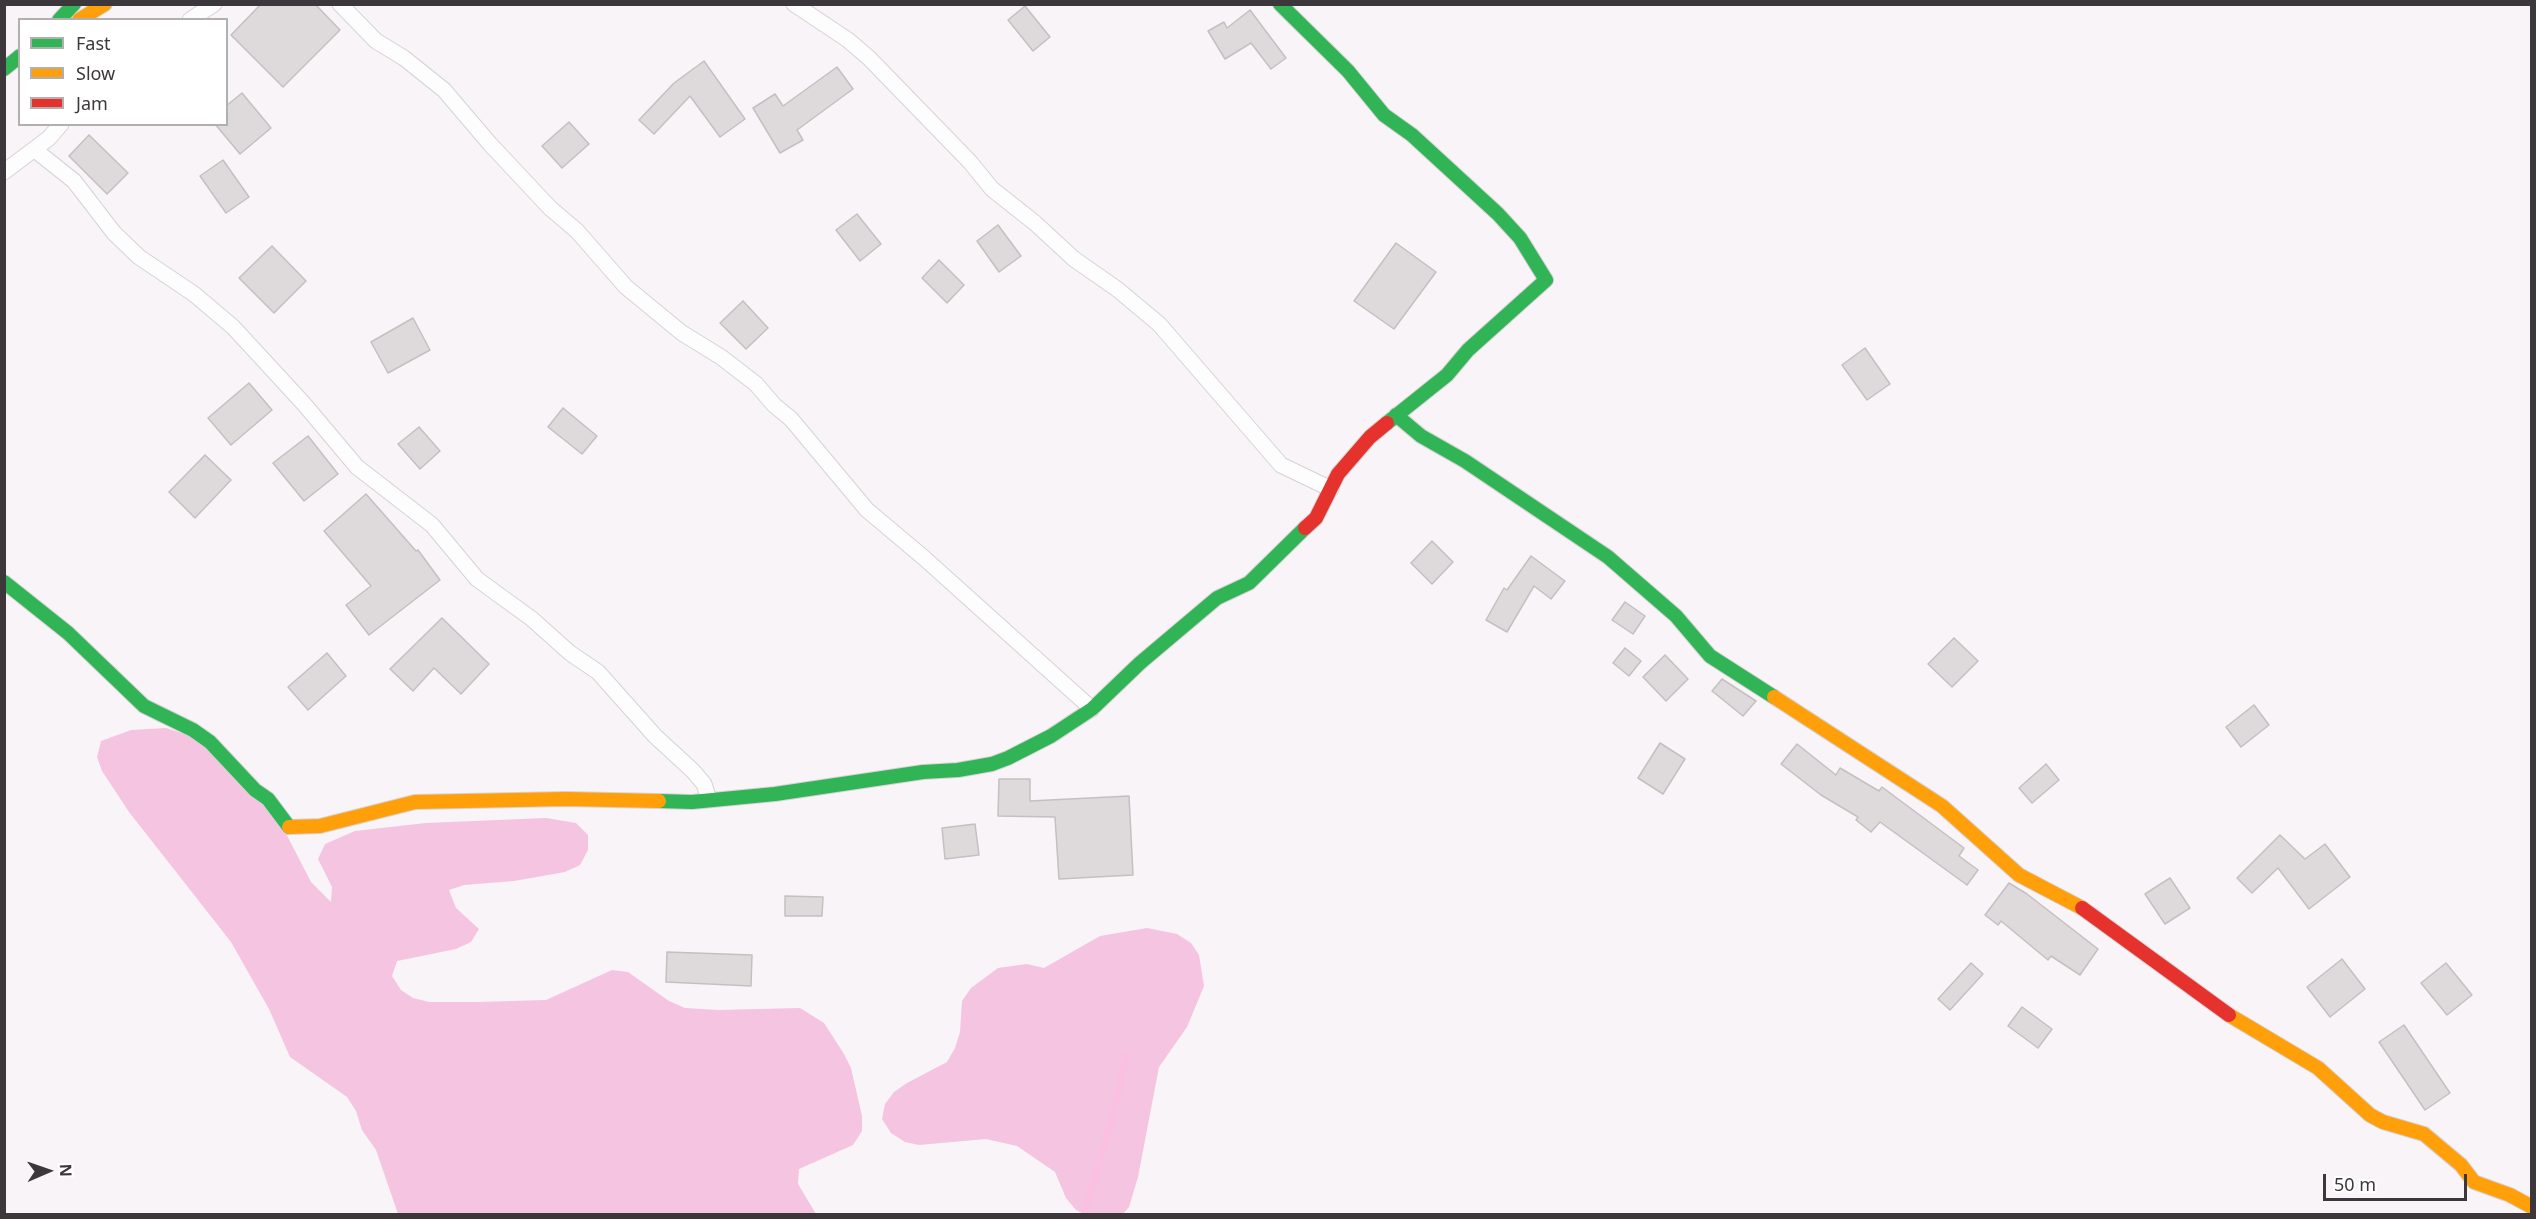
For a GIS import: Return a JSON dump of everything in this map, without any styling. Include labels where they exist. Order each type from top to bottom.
[{"type":"street","points":[[61,18],[74,4]]},
{"type":"street","points":[[82,18],[105,4]]},
{"type":"street","points":[[193,18],[214,4]]},
{"type":"street","points":[[340,4],[376,41],[404,58],[444,90],[490,144],[515,168],[550,208],[577,231],[626,287],[682,333],[721,357],[756,384],[774,405],[791,419],[867,510],[923,557],[1092,710]]},
{"type":"street","points":[[794,4],[848,40],[869,58],[970,162],[992,189],[1049,235],[1074,259],[1117,289],[1159,324],[1281,465],[1331,489]]},
{"type":"street","points":[[4,582],[68,633],[144,706],[193,730],[210,742],[255,790],[268,799],[288,827],[320,826],[415,801],[565,799],[675,803],[775,794],[810,787],[992,764],[1051,736],[1092,710],[1140,663],[1217,598],[1249,583],[1280,556],[1316,518],[1347,461],[1396,415],[1447,375],[1468,350],[1546,280],[1520,238],[1498,214],[1412,135],[1384,115],[1348,71],[1280,4]]},
{"type":"street","points":[[4,69],[18,58]]},
{"type":"street","points":[[4,172],[35,150],[59,126]]},
{"type":"street","points":[[35,150],[74,181],[114,233],[139,257],[194,294],[233,327],[357,467],[432,525],[477,579],[532,619],[570,654],[598,672],[656,736],[693,771],[704,784],[710,799]]},
{"type":"street","points":[[1396,415],[1421,436],[1465,461],[1608,557],[1676,616],[1710,656],[1942,806],[2019,875],[2077,905],[2148,954],[2216,1007],[2318,1068],[2370,1115],[2424,1134],[2456,1160],[2474,1182],[2517,1198],[2532,1207]]},
{"type":"shaded area","points":[[166,728],[200,739],[279,820],[311,882],[331,902],[332,887],[318,859],[325,844],[355,831],[426,823],[546,818],[576,823],[588,835],[588,850],[580,865],[565,872],[514,881],[464,885],[449,890],[456,908],[479,929],[471,942],[456,949],[397,961],[392,976],[401,990],[413,998],[429,1002],[479,1002],[546,1000],[612,970],[628,972],[669,1001],[685,1008],[718,1010],[800,1008],[824,1023],[844,1054],[851,1068],[862,1116],[862,1131],[853,1145],[799,1169],[798,1184],[816,1214],[398,1214],[376,1150],[362,1130],[356,1111],[347,1097],[290,1057],[269,1009],[231,942],[129,812],[102,771],[97,757],[101,741],[131,730]]},
{"type":"shaded area","points":[[1147,928],[1177,934],[1191,943],[1199,955],[1204,986],[1187,1027],[1159,1067],[1138,1177],[1129,1207],[1123,1214],[1084,1214],[1076,1210],[1066,1198],[1055,1172],[1017,1146],[986,1139],[919,1145],[905,1142],[891,1133],[882,1119],[885,1104],[894,1092],[907,1083],[947,1062],[960,1032],[962,1001],[971,988],[998,968],[1027,964],[1044,968],[1100,936]]},
{"type":"building","points":[[261,4],[315,4],[340,30],[283,87],[231,35]]},
{"type":"building","points":[[1025,6],[1050,37],[1033,51],[1008,20]]},
{"type":"building","points":[[1250,10],[1286,58],[1271,69],[1251,43],[1225,59],[1208,31],[1224,22],[1227,28]]},
{"type":"building","points":[[704,61],[745,119],[720,137],[690,96],[654,134],[639,120],[674,83]]},
{"type":"building","points":[[837,67],[853,89],[797,130],[803,140],[780,153],[753,108],[775,94],[783,106]]},
{"type":"building","points":[[242,93],[271,128],[240,154],[217,126],[228,126],[228,104]]},
{"type":"building","points":[[569,122],[589,144],[562,168],[542,146]]},
{"type":"building","points":[[89,135],[128,173],[107,194],[69,156]]},
{"type":"building","points":[[223,160],[249,197],[226,213],[200,176]]},
{"type":"building","points":[[857,214],[881,244],[860,261],[836,230]]},
{"type":"building","points":[[998,225],[1021,256],[999,272],[977,241]]},
{"type":"building","points":[[1396,243],[1436,272],[1394,329],[1354,301]]},
{"type":"building","points":[[272,246],[306,281],[274,313],[239,278]]},
{"type":"building","points":[[939,260],[964,285],[947,303],[922,278]]},
{"type":"building","points":[[743,301],[768,328],[746,349],[720,323]]},
{"type":"building","points":[[413,318],[430,350],[388,373],[371,342]]},
{"type":"building","points":[[1865,348],[1890,384],[1867,400],[1842,365]]},
{"type":"building","points":[[249,383],[272,410],[231,445],[208,418]]},
{"type":"building","points":[[563,408],[597,436],[582,454],[548,427]]},
{"type":"building","points":[[419,427],[440,451],[420,469],[398,444]]},
{"type":"building","points":[[308,436],[338,474],[304,501],[273,463]]},
{"type":"building","points":[[205,455],[231,480],[195,518],[169,492]]},
{"type":"building","points":[[366,494],[416,551],[418,550],[440,580],[369,635],[346,605],[371,586],[324,531]]},
{"type":"building","points":[[1432,541],[1453,562],[1432,584],[1411,563]]},
{"type":"building","points":[[1531,556],[1565,581],[1551,599],[1534,586],[1507,632],[1486,620],[1504,588],[1507,590]]},
{"type":"building","points":[[1625,602],[1645,616],[1633,634],[1612,620]]},
{"type":"building","points":[[442,618],[489,664],[461,694],[434,668],[413,691],[390,669]]},
{"type":"building","points":[[1954,638],[1978,661],[1952,687],[1928,664]]},
{"type":"building","points":[[1625,648],[1641,661],[1629,676],[1613,663]]},
{"type":"building","points":[[327,653],[346,676],[308,710],[288,687]]},
{"type":"building","points":[[1665,655],[1688,679],[1666,701],[1643,677]]},
{"type":"building","points":[[1722,679],[1756,701],[1743,716],[1712,691]]},
{"type":"building","points":[[2254,705],[2269,725],[2241,747],[2226,727]]},
{"type":"building","points":[[1660,743],[1685,759],[1663,794],[1638,778]]},
{"type":"building","points":[[1797,744],[1836,775],[1840,768],[1879,791],[1882,787],[1964,848],[1959,856],[1978,870],[1967,885],[1880,822],[1871,832],[1856,820],[1858,817],[1821,795],[1781,764]]},
{"type":"building","points":[[2046,764],[2059,780],[2032,803],[2019,788]]},
{"type":"building","points":[[999,779],[1030,779],[1030,801],[1129,796],[1133,875],[1059,879],[1055,817],[998,816]]},
{"type":"building","points":[[975,824],[979,855],[945,859],[942,828]]},
{"type":"building","points":[[2280,835],[2305,859],[2325,844],[2350,877],[2309,909],[2278,868],[2252,893],[2237,878]]},
{"type":"building","points":[[2170,878],[2190,908],[2165,924],[2145,894]]},
{"type":"building","points":[[2009,883],[2027,894],[2098,949],[2080,975],[2051,956],[2048,960],[2001,921],[1998,925],[1985,915]]},
{"type":"building","points":[[785,896],[823,897],[822,916],[785,916]]},
{"type":"building","points":[[667,952],[752,955],[751,986],[666,982]]},
{"type":"building","points":[[2342,959],[2365,989],[2330,1017],[2307,987]]},
{"type":"building","points":[[1971,963],[1983,974],[1950,1010],[1938,999]]},
{"type":"building","points":[[2446,963],[2472,995],[2447,1015],[2421,983]]},
{"type":"building","points":[[2022,1007],[2052,1029],[2038,1048],[2008,1026]]},
{"type":"building","points":[[2404,1025],[2450,1093],[2425,1110],[2379,1042]]},
{"type":"waterway","points":[[1084,1214],[1112,1120],[1126,1056]]},
{"type":"traffic: fast","points":[[61,18],[74,4]]},
{"type":"traffic: fast","points":[[1280,4],[1348,71],[1384,115],[1412,135],[1498,214],[1520,238],[1546,280],[1468,350],[1447,375],[1387,423]]},
{"type":"traffic: fast","points":[[4,69],[18,58]]},
{"type":"traffic: fast","points":[[1396,415],[1421,436],[1465,461],[1608,557],[1676,616],[1710,656],[1774,697]]},
{"type":"traffic: fast","points":[[659,801],[692,802],[775,794],[923,772],[958,770],[992,764],[1008,758],[1051,736],[1092,709],[1140,663],[1217,598],[1249,583],[1305,528]]},
{"type":"traffic: fast","points":[[4,582],[68,633],[144,706],[193,730],[210,742],[255,790],[268,799],[289,827]]},
{"type":"traffic: slow","points":[[82,18],[105,4]]},
{"type":"traffic: slow","points":[[1774,697],[1942,806],[2019,875],[2082,908]]},
{"type":"traffic: slow","points":[[289,827],[320,826],[415,802],[565,799],[659,801]]},
{"type":"traffic: slow","points":[[2229,1015],[2318,1068],[2370,1115],[2383,1122],[2424,1134],[2461,1165],[2474,1182],[2510,1195],[2532,1207]]},
{"type":"traffic: jam","points":[[1305,528],[1316,518],[1338,474],[1370,437],[1387,423]]},
{"type":"traffic: jam","points":[[2082,908],[2229,1015]]}]
